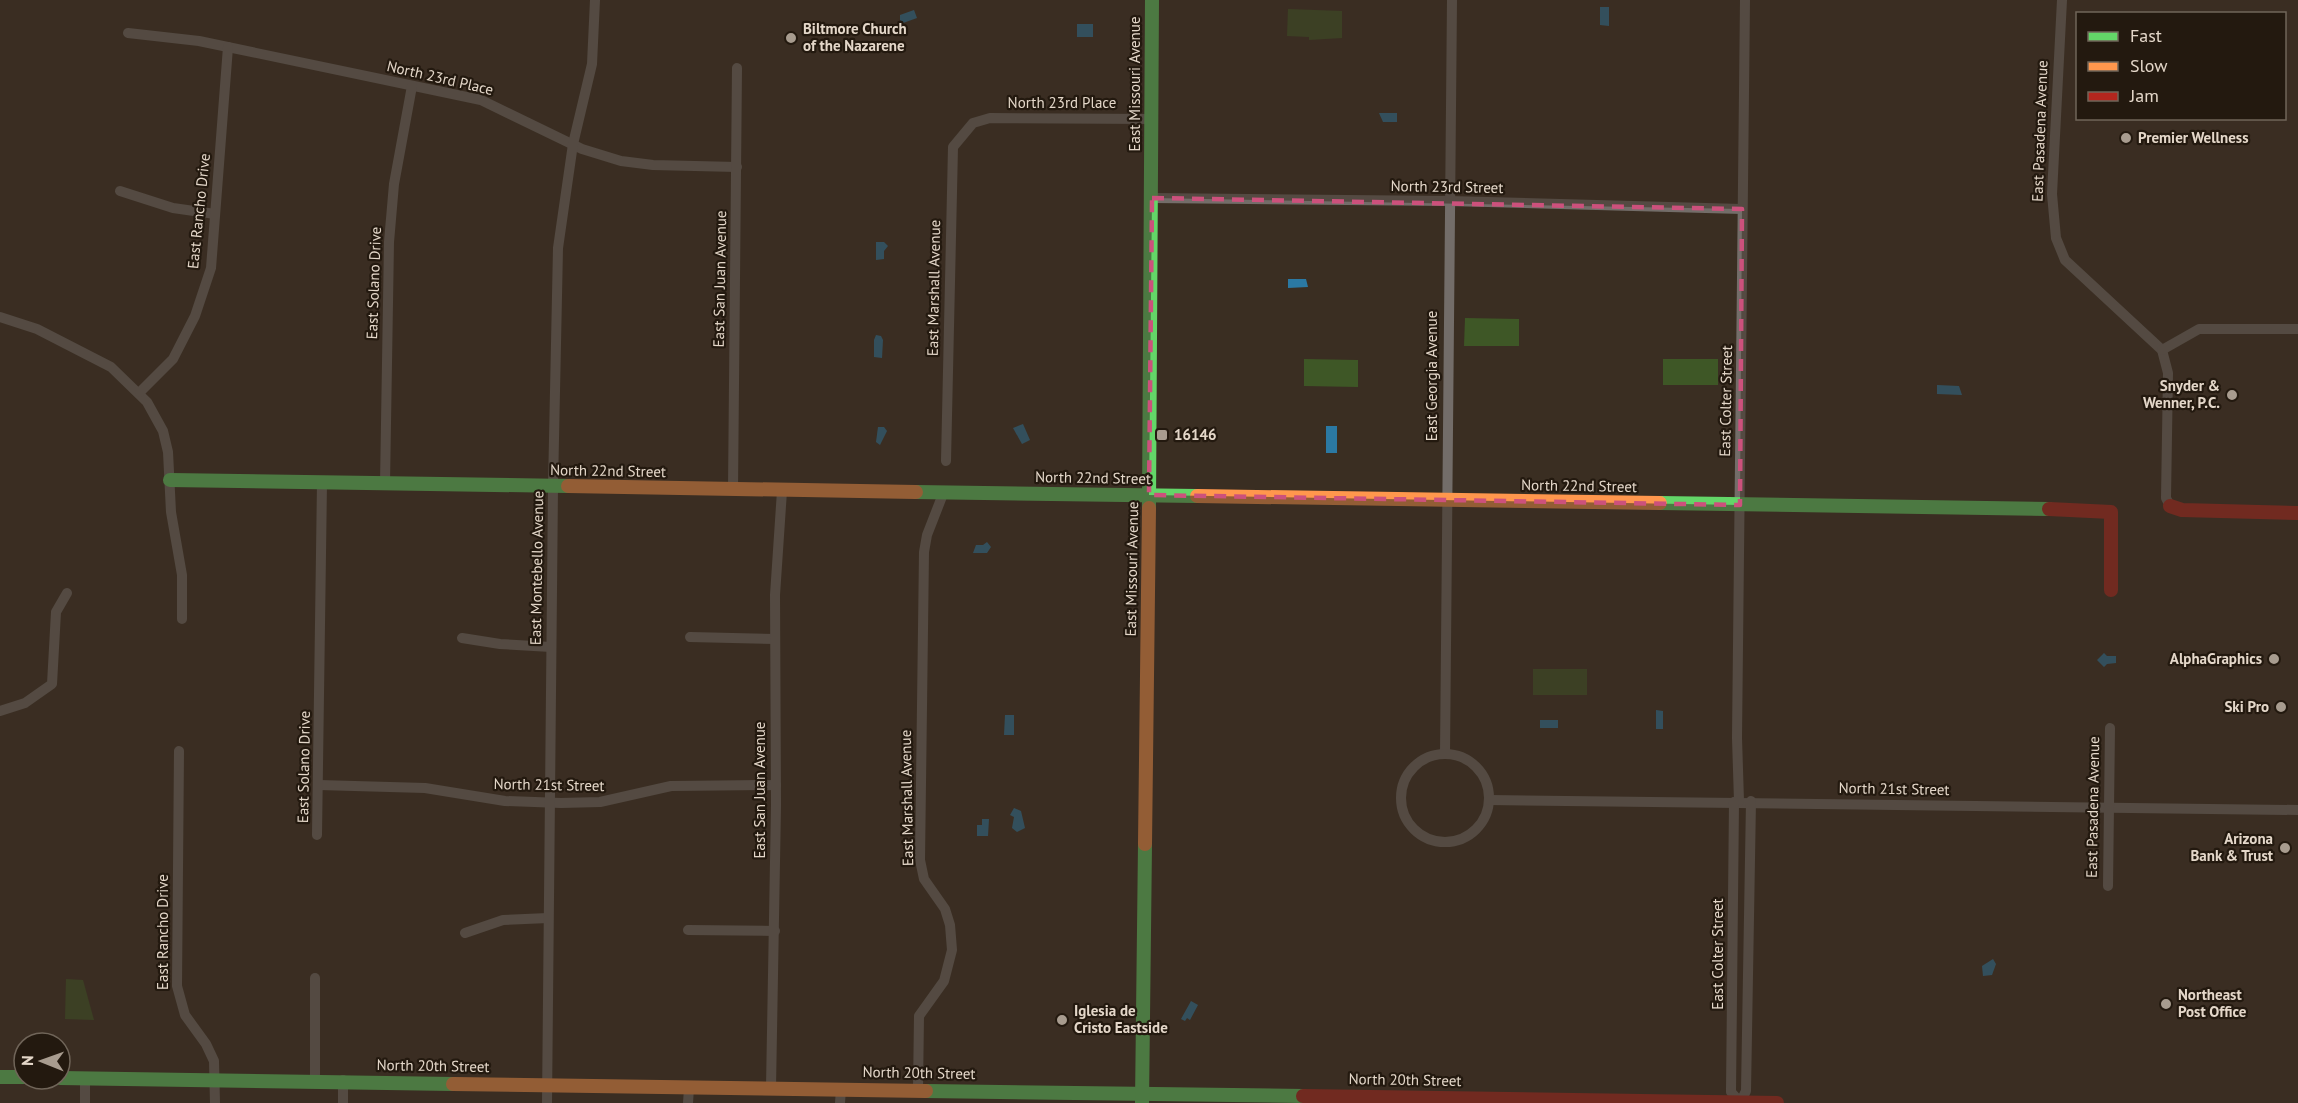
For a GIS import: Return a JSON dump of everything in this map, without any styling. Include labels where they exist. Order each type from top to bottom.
[{"type":"street","name":"East Montebello Avenue","points":[[547,1103],[553,487],[558,248],[573,144],[592,64],[595,0]]},
{"type":"street","name":"East Missouri Avenue","points":[[1142,1098],[1152,198],[1152,0]]},
{"type":"street","name":"East Georgia Avenue","points":[[1445,753],[1452,0]]},
{"type":"street","name":"East Colter Street","points":[[1745,0],[1737,802],[1731,1092],[1740,1103],[1746,1091],[1751,801]]},
{"type":"street","name":"East Pasadena Avenue","points":[[2062,0],[2052,194],[2056,238],[2065,260],[2162,350]]},
{"type":"street","name":"North 23rd Place","points":[[128,33],[174,37],[228,47],[496,106],[606,158],[635,164],[737,167]]},
{"type":"street","name":"East Rancho Drive","points":[[140,392],[173,359],[195,316],[211,268],[228,47]]},
{"type":"street","name":"East San Juan Avenue","points":[[733,489],[737,68]]},
{"type":"street","name":"East Solano Drive","points":[[385,484],[389,242],[396,173],[412,86]]},
{"type":"street","name":"North 23rd Place","points":[[973,123],[997,118],[1152,119]]},
{"type":"street","name":"East Marshall Avenue","points":[[946,461],[951,161],[953,147],[973,123]]},
{"type":"street","points":[[120,191],[174,208],[215,214]]},
{"type":"street","name":"North 23rd Street","points":[[1152,198],[1449,201],[1742,209]]},
{"type":"street","points":[[0,316],[37,329],[111,367],[140,392],[163,431],[170,480],[171,512],[182,575],[182,619]]},
{"type":"street","points":[[2298,329],[2199,329],[2162,350],[2168,373],[2166,498],[2170,506],[2181,510],[2298,513]]},
{"type":"street","name":"North 22nd Street","points":[[170,480],[2111,512],[2111,590]]},
{"type":"street","name":"East Solano Drive","points":[[317,835],[322,483]]},
{"type":"street","name":"East San Juan Avenue","points":[[771,1088],[775,931],[775,639],[782,491]]},
{"type":"street","name":"East Marshall Avenue","points":[[918,1089],[919,1016],[944,981],[952,950],[950,925],[945,909],[924,879],[920,860],[924,552],[927,536],[943,494]]},
{"type":"street","points":[[0,711],[25,703],[52,684],[56,612],[67,592]]},
{"type":"street","points":[[690,637],[775,639]]},
{"type":"street","points":[[462,638],[512,646],[551,647]]},
{"type":"street","name":"East Pasadena Avenue","points":[[2108,886],[2110,728]]},
{"type":"street","name":"East Rancho Drive","points":[[180,751],[177,986],[185,1015],[206,1044],[214,1061],[215,1103]]},
{"type":"street","points":[[1445,753],[1459,756],[1476,767],[1487,786],[1489,800],[1486,814],[1478,827],[1467,837],[1453,842],[1438,842],[1424,838],[1412,829],[1404,816],[1400,802],[1404,780],[1417,763],[1430,756],[1445,753]]},
{"type":"street","name":"North 21st Street","points":[[319,785],[424,788],[505,801],[549,803],[600,802],[671,786],[776,784]]},
{"type":"street","name":"North 21st Street","points":[[1489,800],[1751,801],[2298,810]]},
{"type":"street","points":[[465,933],[503,920],[548,918]]},
{"type":"street","points":[[688,930],[775,931]]},
{"type":"street","points":[[315,978],[315,1081]]},
{"type":"street","name":"North 20th Street","points":[[72,1078],[343,1080],[771,1088],[841,1096],[918,1089],[992,1097],[1778,1103]]},
{"type":"street","points":[[85,1078],[85,1103]]},
{"type":"street","points":[[343,1080],[343,1103]]},
{"type":"street","points":[[688,1103],[689,1088]]},
{"type":"highlighted area","points":[[1152,198],[1742,209],[1740,505],[1149,495]]},
{"type":"green space","points":[[1288,9],[1342,11],[1342,38],[1309,40],[1309,37],[1287,36]]},
{"type":"green space","points":[[1465,318],[1519,319],[1519,346],[1464,346]]},
{"type":"green space","points":[[1304,359],[1358,360],[1358,387],[1304,386]]},
{"type":"green space","points":[[1663,359],[1718,359],[1718,385],[1663,385]]},
{"type":"green space","points":[[1533,669],[1587,669],[1587,695],[1533,695]]},
{"type":"green space","points":[[66,979],[83,980],[94,1020],[65,1019]]},
{"type":"water","points":[[1600,7],[1609,7],[1609,26],[1600,25]]},
{"type":"water","points":[[914,10],[917,18],[903,23],[900,20],[900,15]]},
{"type":"water","points":[[1077,24],[1093,24],[1093,37],[1077,37]]},
{"type":"water","points":[[1379,113],[1397,113],[1397,122],[1383,122]]},
{"type":"water","points":[[876,242],[884,242],[888,246],[884,251],[884,259],[876,260]]},
{"type":"water","points":[[1288,279],[1306,279],[1308,287],[1288,288]]},
{"type":"water","points":[[876,335],[881,336],[883,340],[882,358],[874,357]]},
{"type":"water","points":[[1937,385],[1959,386],[1962,395],[1937,394]]},
{"type":"water","points":[[1023,424],[1030,440],[1022,444],[1013,428]]},
{"type":"water","points":[[1326,426],[1337,426],[1337,453],[1326,453]]},
{"type":"water","points":[[878,427],[884,427],[887,431],[880,445],[876,442]]},
{"type":"water","points":[[987,542],[991,547],[987,553],[973,553],[976,545],[983,545]]},
{"type":"water","points":[[2104,653],[2107,656],[2116,656],[2116,663],[2107,664],[2104,667],[2097,660]]},
{"type":"water","points":[[1656,710],[1663,711],[1663,729],[1656,729]]},
{"type":"water","points":[[1005,715],[1014,715],[1014,735],[1004,735]]},
{"type":"water","points":[[1540,720],[1558,720],[1558,728],[1540,728]]},
{"type":"water","points":[[1014,808],[1021,811],[1025,828],[1017,832],[1012,828],[1014,817],[1010,815]]},
{"type":"water","points":[[982,819],[989,819],[988,836],[977,836],[977,825],[982,825]]},
{"type":"water","points":[[1993,959],[1996,964],[1992,975],[1983,976],[1982,966]]},
{"type":"water","points":[[1191,1001],[1198,1005],[1190,1020],[1187,1018],[1185,1021],[1181,1019]]},
{"type":"traffic: fast","points":[[1149,508],[1152,0]]},
{"type":"traffic: fast","points":[[170,480],[568,486]]},
{"type":"traffic: fast","points":[[916,492],[1197,496]]},
{"type":"traffic: fast","points":[[1660,503],[2049,509]]},
{"type":"traffic: fast","points":[[1142,1103],[1145,844]]},
{"type":"traffic: fast","points":[[0,1077],[12,1077]]},
{"type":"traffic: fast","points":[[72,1078],[453,1084]]},
{"type":"traffic: fast","points":[[926,1091],[1303,1096]]},
{"type":"traffic: slow","points":[[568,486],[916,492]]},
{"type":"traffic: slow","points":[[1197,496],[1660,503]]},
{"type":"traffic: slow","points":[[1145,844],[1149,508]]},
{"type":"traffic: slow","points":[[453,1084],[926,1091]]},
{"type":"traffic: jam","points":[[2170,506],[2182,510],[2298,513]]},
{"type":"traffic: jam","points":[[2049,509],[2111,512],[2111,590]]},
{"type":"traffic: jam","points":[[1303,1096],[1777,1103]]},
{"type":"place","name":"Biltmore Church of the Nazarene","points":[[791,38]]},
{"type":"place","name":"Premier Wellness","points":[[2126,138]]},
{"type":"place","name":"Snyder & Wenner, P.C.","points":[[2232,395]]},
{"type":"place","name":"16146","points":[[1162,435]]},
{"type":"place","name":"AlphaGraphics","points":[[2274,659]]},
{"type":"place","name":"Ski Pro","points":[[2281,707]]},
{"type":"place","name":"Arizona Bank & Trust","points":[[2285,848]]},
{"type":"place","name":"Northeast Post Office","points":[[2166,1004]]},
{"type":"place","name":"Iglesia de Cristo Eastside","points":[[1062,1020]]}]
